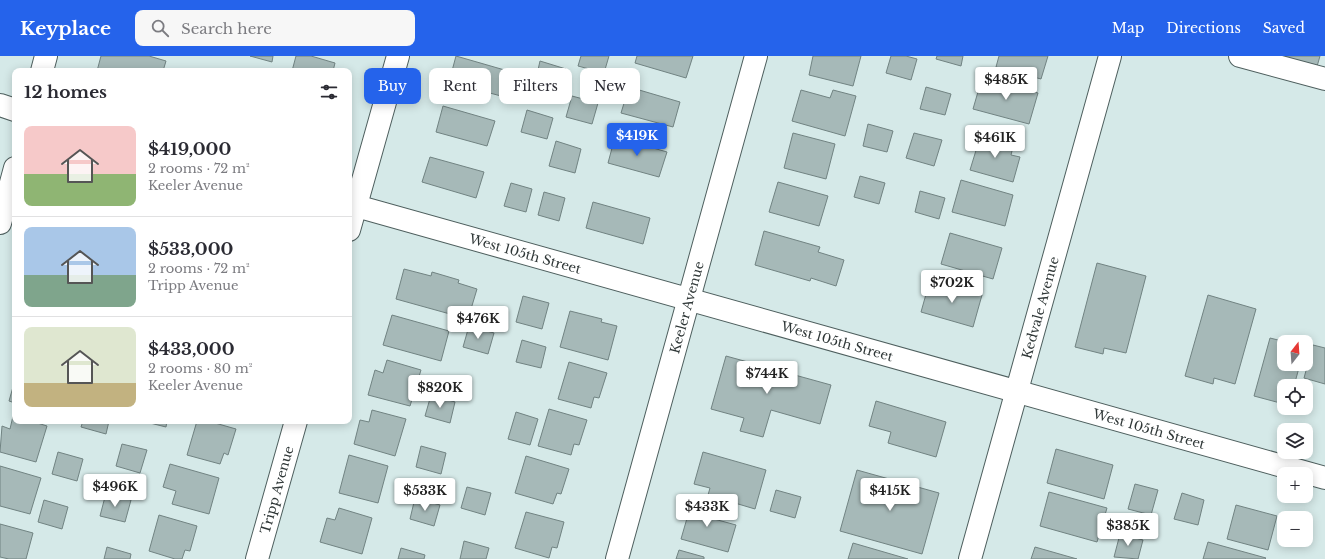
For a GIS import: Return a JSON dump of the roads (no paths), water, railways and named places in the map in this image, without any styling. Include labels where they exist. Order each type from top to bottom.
[{"type":"street","points":[[43,68],[46,56]]},
{"type":"street","points":[[352,205],[398,56]]},
{"type":"street","name":"Keeler Avenue","points":[[616,559],[756,56]]},
{"type":"street","name":"Kedvale Avenue","points":[[970,559],[1110,56]]},
{"type":"street","points":[[1240,56],[1325,79]]},
{"type":"street","points":[[0,106],[12,109]]},
{"type":"street","points":[[0,224],[12,179]]},
{"type":"street","name":"West 105th Street","points":[[352,205],[1325,478]]},
{"type":"street","name":"Tripp Avenue","points":[[257,559],[295,424]]}]
